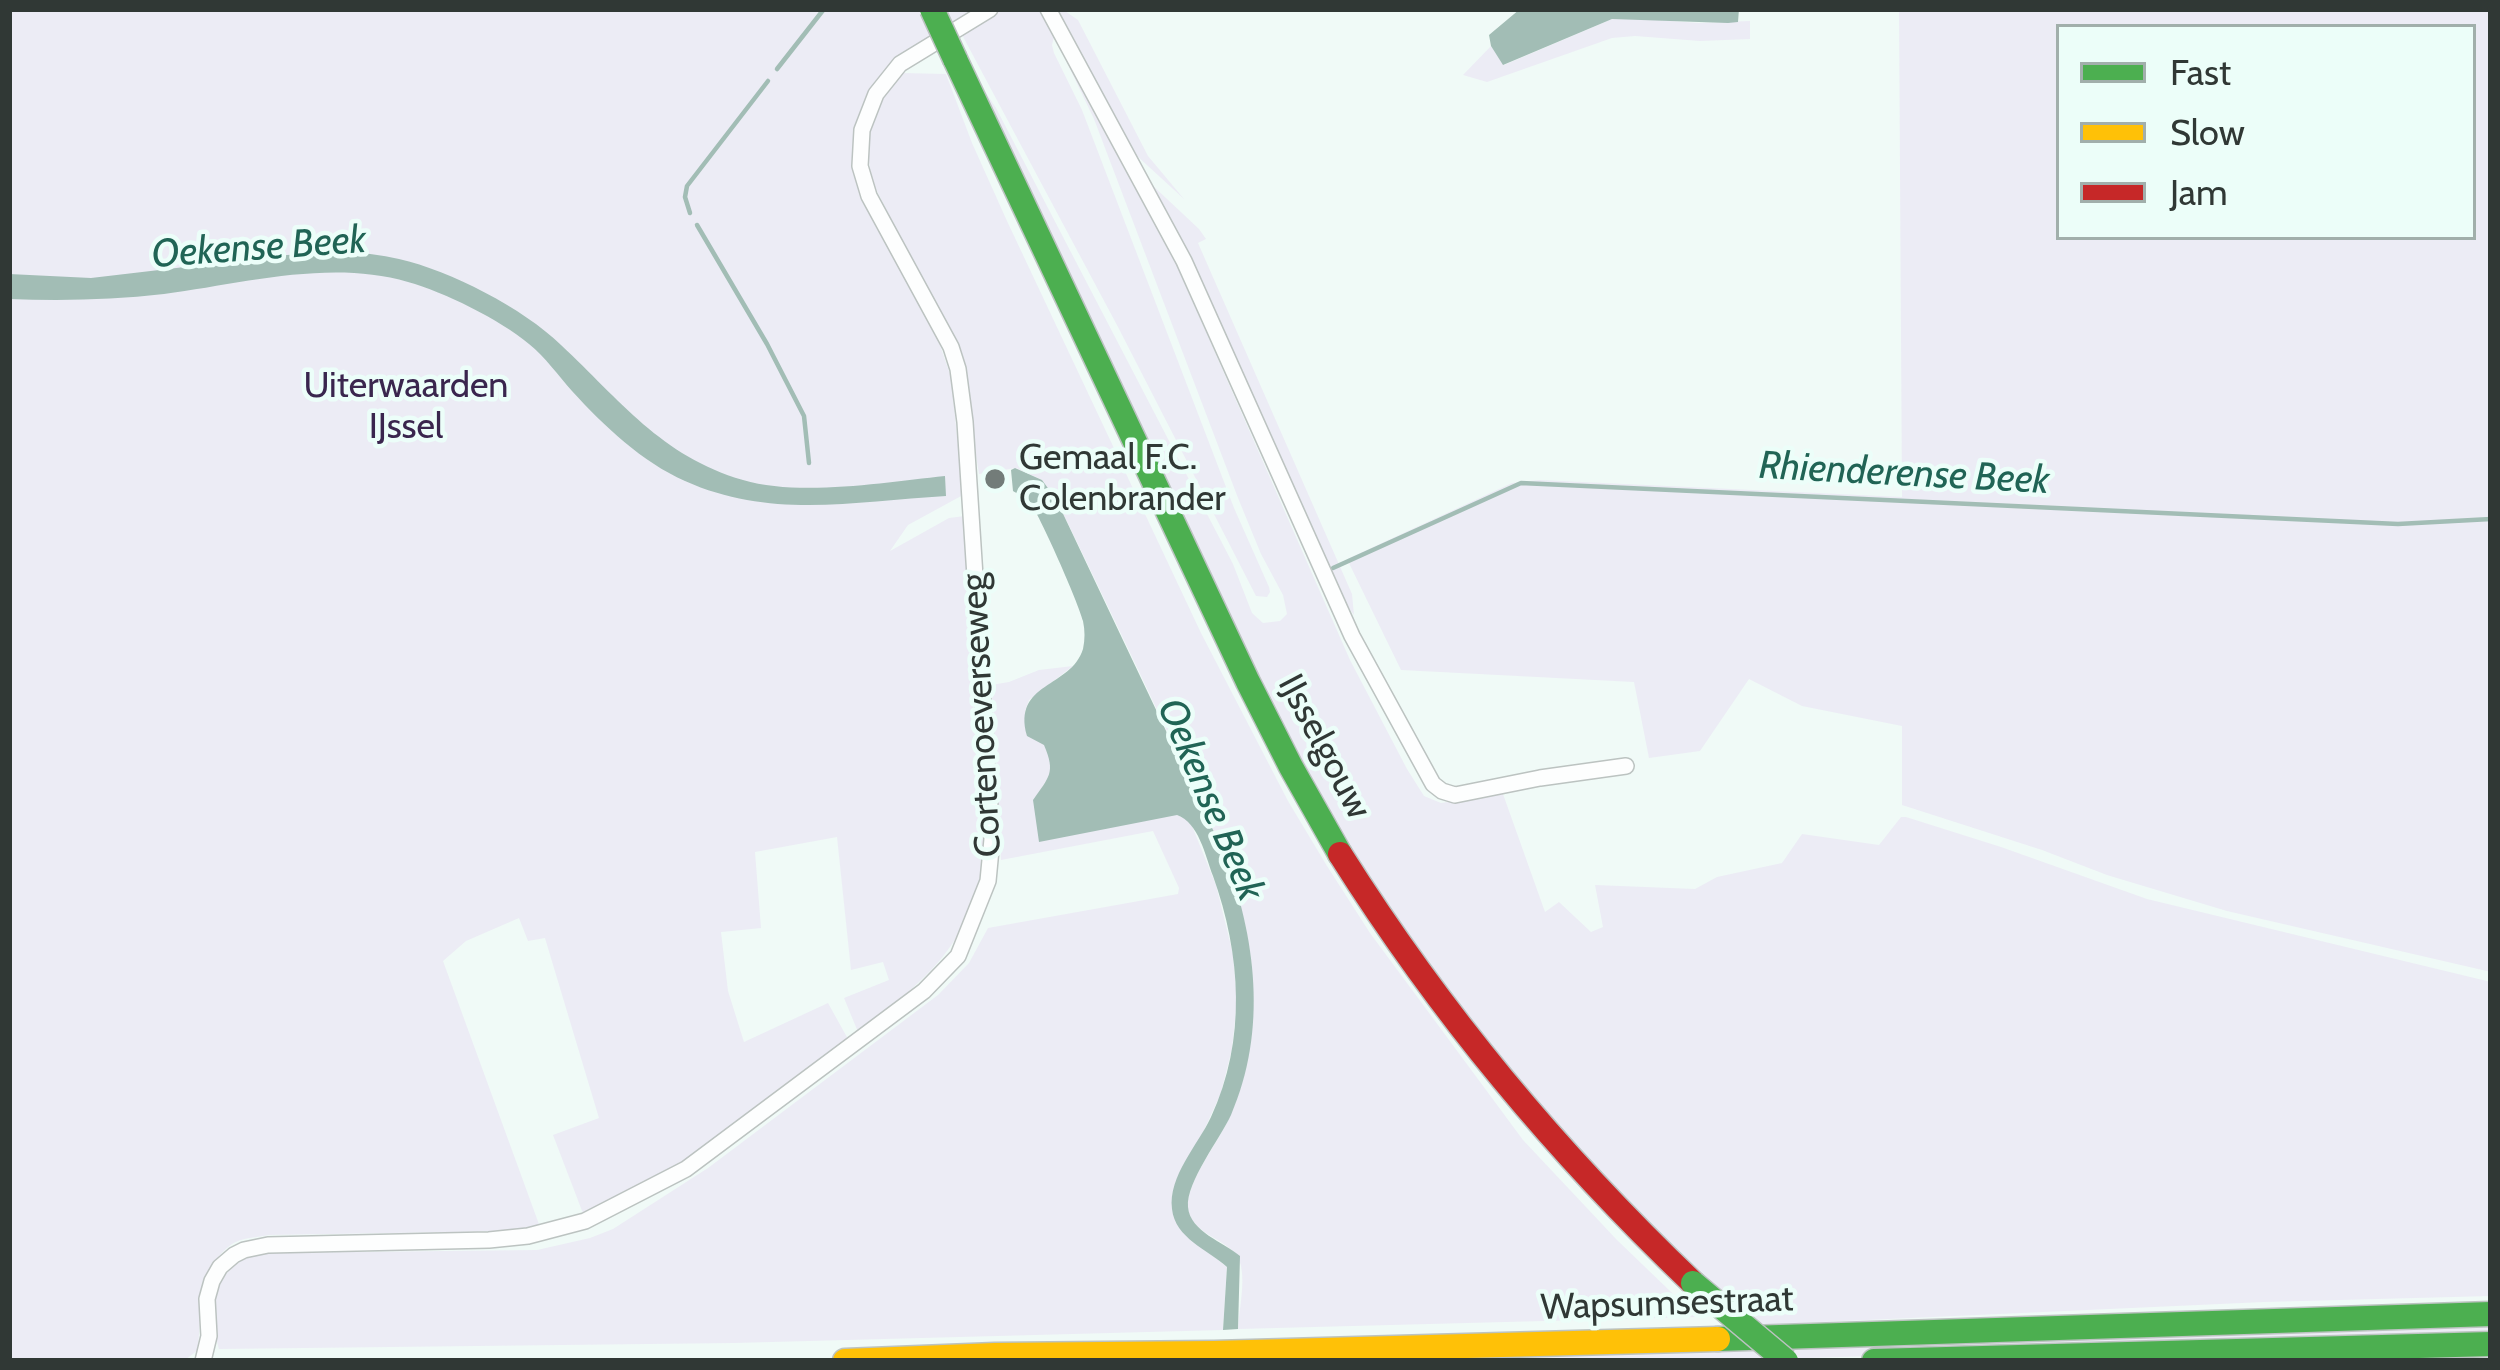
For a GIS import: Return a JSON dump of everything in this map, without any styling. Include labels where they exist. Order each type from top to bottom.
[{"type":"main road","name":"IJsselgouw","points":[[932,9],[1234,651],[1336,848],[1405,955],[1545,1132],[1693,1283],[1786,1361]]},
{"type":"main road","name":"Wapsumsestraat","points":[[845,1361],[2491,1314]]},
{"type":"main road","points":[[1874,1361],[2491,1344]]},
{"type":"street","name":"Cortenoeverseweg","points":[[203,1361],[208,1290],[220,1268],[244,1250],[489,1240],[575,1225],[686,1169],[924,991],[958,956],[988,881],[992,838],[965,422],[951,347],[869,196],[860,155],[862,130],[887,78],[916,52],[990,9]]},
{"type":"street","points":[[1048,9],[1184,261],[1352,636],[1433,784],[1455,795],[1626,766]]},
{"type":"street","name":"Cortenoeverseweg","points":[[208,1336],[216,1361]]},
{"type":"green space","name":"Uiterwaarden IJssel","points":[[9,9],[978,9],[894,61],[875,81],[863,107],[859,186],[876,227],[933,325],[951,377],[963,495],[908,525],[890,551],[949,518],[965,516],[984,860],[968,917],[955,939],[923,979],[858,1032],[844,998],[889,980],[883,962],[851,970],[837,837],[755,852],[761,928],[721,932],[728,991],[744,1042],[828,1003],[848,1039],[688,1159],[584,1216],[553,1135],[599,1118],[545,938],[528,941],[519,918],[466,941],[443,961],[540,1227],[269,1235],[240,1240],[221,1254],[208,1278],[198,1350],[178,1361],[9,1361]]},
{"type":"green space","points":[[999,9],[1041,9],[1055,33],[1054,53],[1082,110],[1234,508],[1269,587],[1267,597],[1256,596],[960,31]]},
{"type":"green space","points":[[1054,9],[1078,20],[1148,156],[1184,199],[1136,155]]},
{"type":"green space","points":[[1899,9],[2491,9],[2491,972],[2227,911],[1902,805],[1902,726],[1802,706],[1749,679],[1700,751],[1649,758],[1634,682],[1401,670],[1347,559],[1512,483],[1539,480],[1902,497]]},
{"type":"green space","points":[[1612,19],[1750,21],[1750,39],[1612,38],[1487,82],[1463,75],[1491,46],[1504,65]]},
{"type":"green space","points":[[1062,45],[1174,259],[1350,660],[1407,769],[1424,796],[1441,803],[1503,794],[1545,912],[1559,902],[1591,932],[1603,927],[1595,885],[1695,889],[1717,877],[1782,863],[1802,834],[1879,845],[1906,817],[2147,899],[2491,982],[2491,1296],[1756,1325],[1589,1169],[1442,991],[1312,789],[978,81],[1233,564],[1252,613],[1263,623],[1280,621],[1287,614],[1283,595],[1238,498]]},
{"type":"green space","points":[[902,73],[946,74],[1007,221],[1201,633],[1327,866],[1370,933],[1523,1140],[1697,1317],[1238,1329],[1241,1266],[1231,1249],[1197,1226],[1188,1198],[1234,1106],[1249,1052],[1252,974],[1239,901],[1198,797],[1056,499],[1042,480],[1016,468],[979,474],[961,359],[872,181],[872,123]]},
{"type":"green space","points":[[1150,183],[1206,239],[1198,243],[1352,594],[1354,615],[1335,590]]},
{"type":"green space","points":[[1073,666],[1029,700],[1025,711],[1044,742],[1052,767],[1033,800],[1186,819],[1216,885],[1233,954],[1237,1001],[1221,1093],[1177,1178],[1182,1231],[1227,1267],[1223,1330],[734,1343],[219,1349],[214,1318],[217,1292],[230,1270],[257,1253],[537,1250],[590,1238],[613,1229],[708,1168],[938,995],[969,963],[988,928],[1178,894],[1153,831],[1001,860],[991,685],[1039,670]]},
{"type":"green space","points":[[2491,1320],[2491,1338],[1704,1361],[1357,1359]]},
{"type":"shaded area","points":[[1520,9],[1739,9],[1738,22],[1728,23],[1612,19],[1503,65],[1489,35]]},
{"type":"shaded area","points":[[345,251],[419,265],[507,305],[545,331],[643,424],[714,470],[790,487],[843,487],[945,476],[946,496],[782,504],[718,493],[685,481],[624,442],[517,335],[438,292],[408,282],[317,273],[145,296],[9,299],[9,274],[91,278]]},
{"type":"shaded area","points":[[1011,470],[1042,480],[1056,499],[1224,853],[1244,917],[1253,984],[1250,1050],[1231,1115],[1198,1173],[1188,1207],[1201,1230],[1240,1256],[1238,1329],[1223,1330],[1227,1267],[1186,1236],[1172,1209],[1179,1173],[1211,1117],[1230,1058],[1236,997],[1230,936],[1200,841],[1191,825],[1177,815],[1039,842],[1033,800],[1047,780],[1050,762],[1044,745],[1027,736],[1025,718],[1035,695],[1077,662],[1084,631],[1041,522],[1029,501],[1013,491]]},
{"type":"waterway","points":[[777,69],[824,9]]},
{"type":"waterway","points":[[690,213],[687,186],[768,81]]},
{"type":"waterway","points":[[697,225],[804,416],[809,463]]},
{"type":"waterway","name":"Rhienderense Beek","points":[[1333,568],[1521,483],[2398,524],[2491,519]]},
{"type":"traffic: fast","points":[[932,9],[955,59]]},
{"type":"traffic: fast","points":[[955,59],[1248,682],[1340,854]]},
{"type":"traffic: fast","points":[[1693,1283],[1786,1361]]},
{"type":"traffic: fast","points":[[1718,1339],[2491,1314]]},
{"type":"traffic: fast","points":[[1874,1361],[2491,1344]]},
{"type":"traffic: slow","points":[[845,1361],[1718,1339]]},
{"type":"traffic: jam","points":[[1340,854],[1418,970],[1503,1079],[1594,1183],[1693,1283]]},
{"type":"place","name":"Gemaal F.C. Colenbrander","points":[[995,479]]},
{"type":"water label","name":"Oekense Beek","points":[[259,248]]},
{"type":"water label","name":"Oekense Beek","points":[[1210,800]]}]
